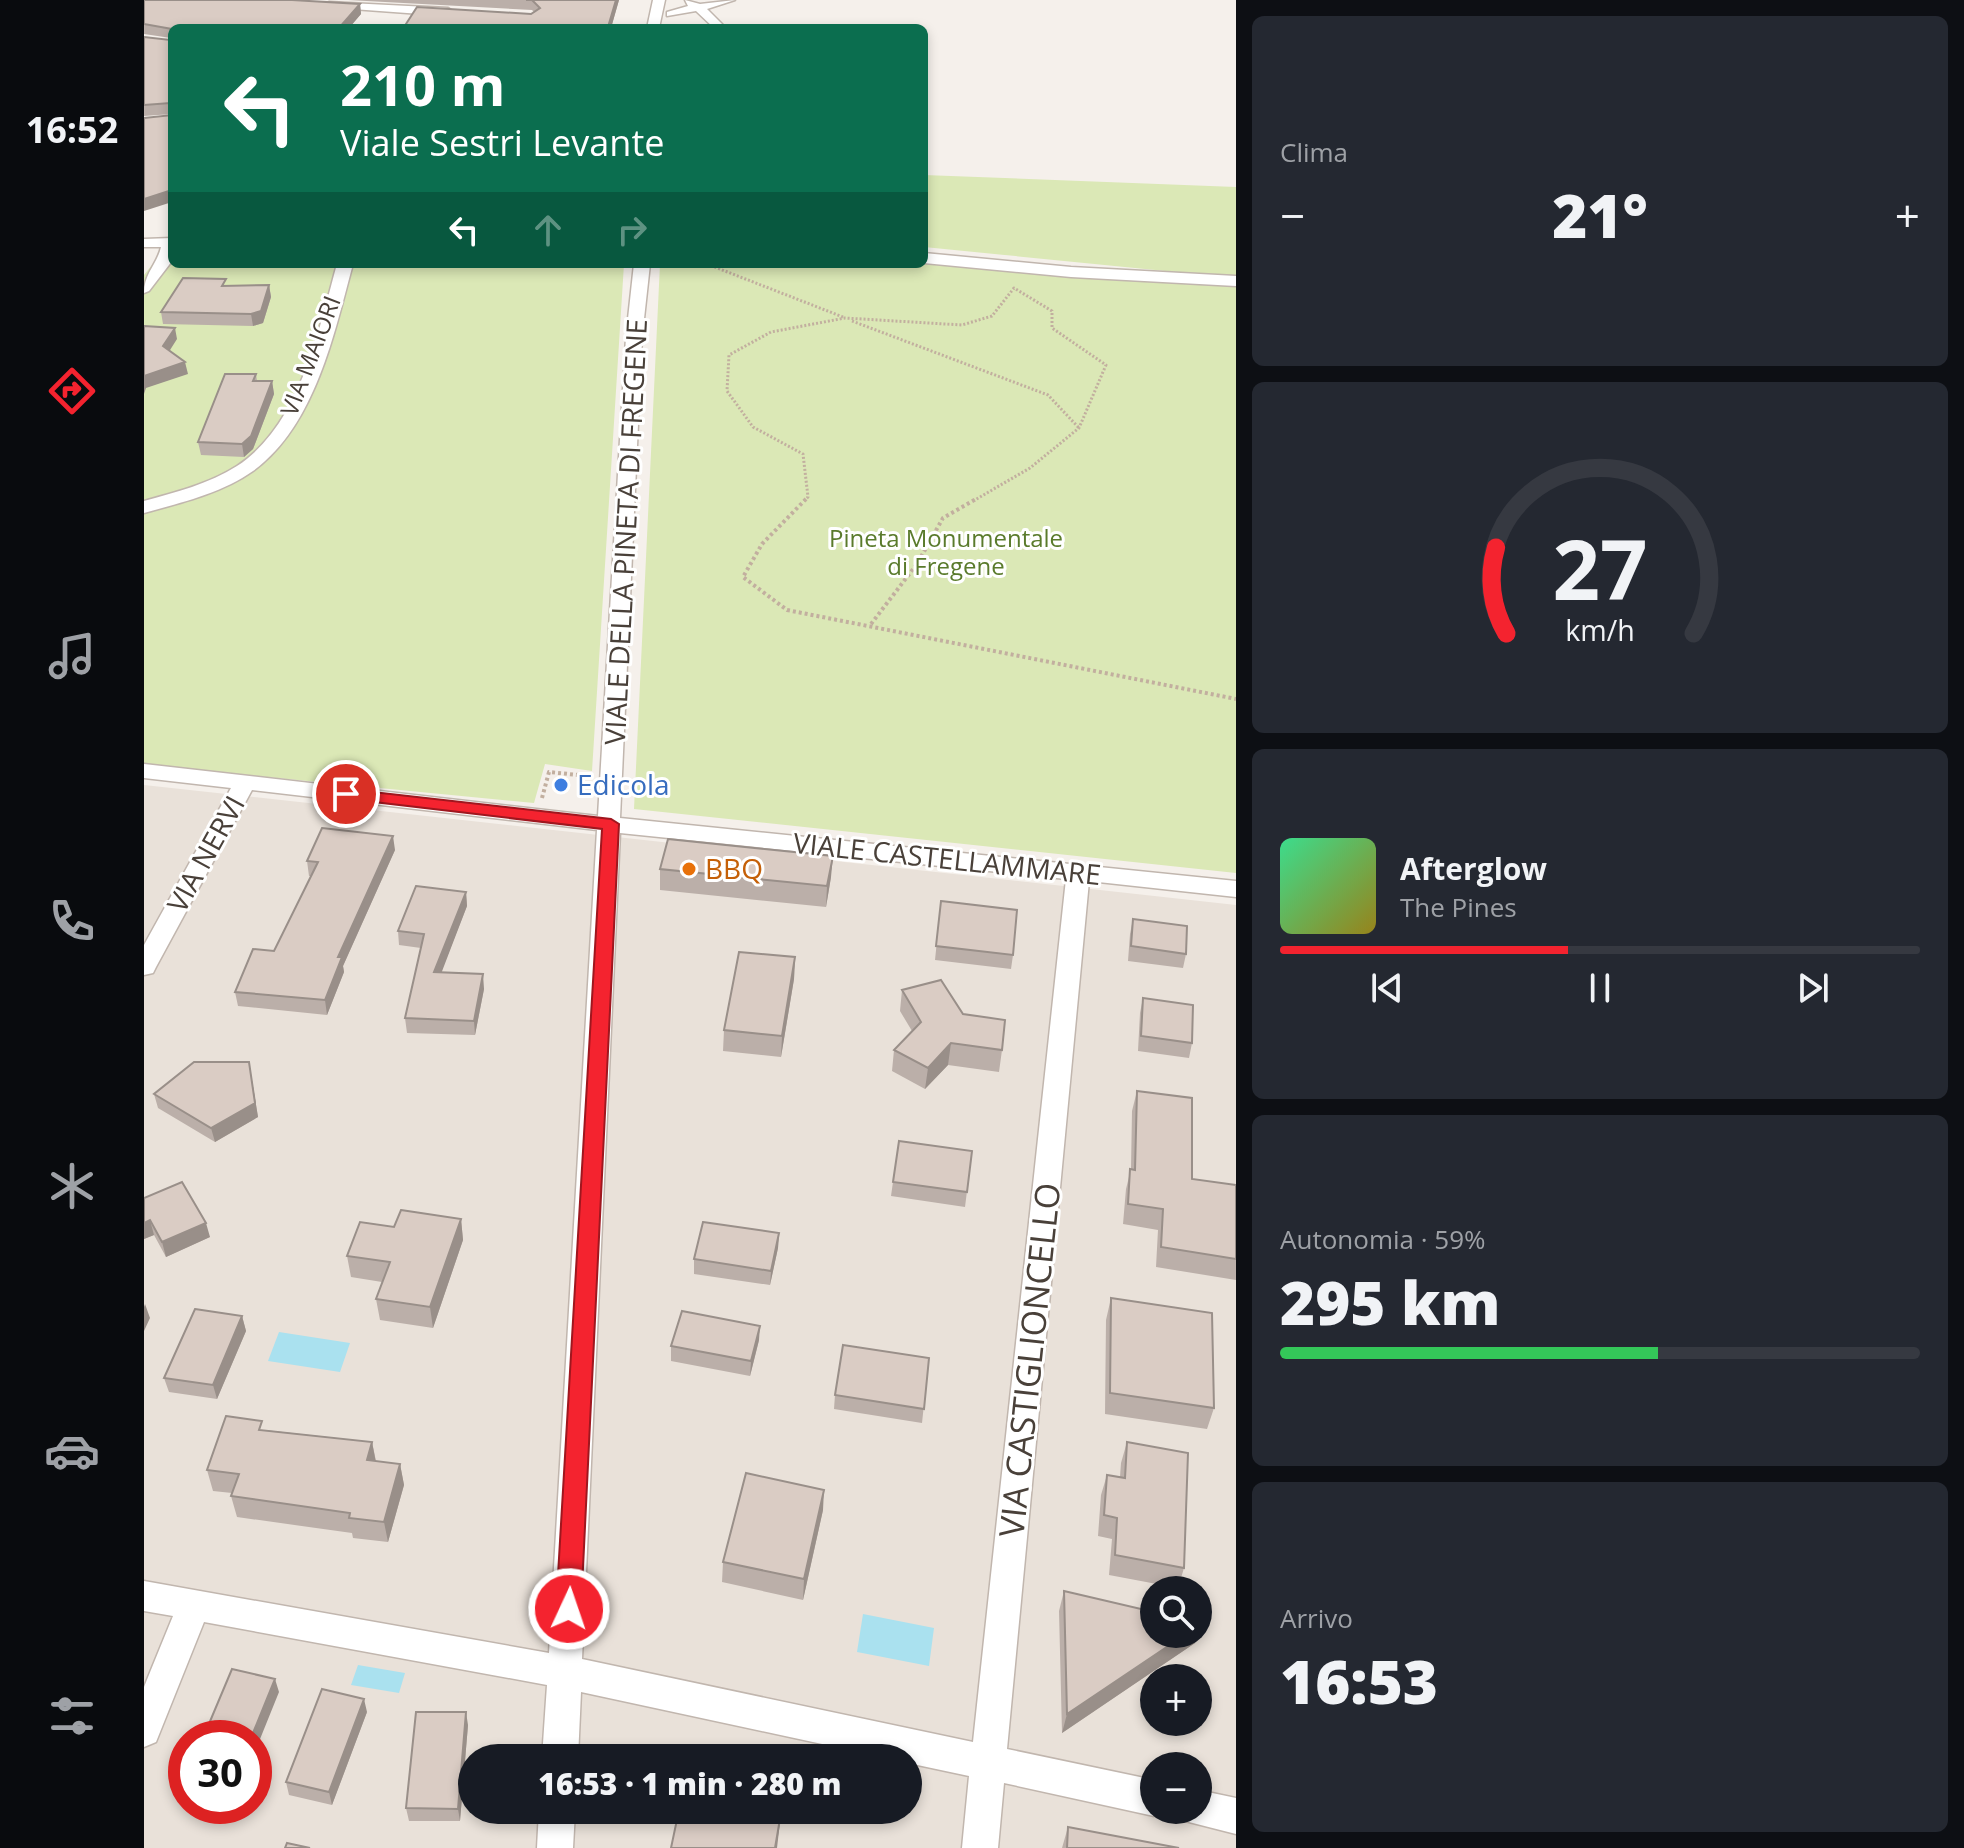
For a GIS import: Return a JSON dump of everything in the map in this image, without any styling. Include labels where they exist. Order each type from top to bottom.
[{"type":"street","points":[[654,24],[659,0]]},
{"type":"street","points":[[668,0],[670,24]]},
{"type":"street","points":[[671,14],[690,3],[726,1]]},
{"type":"street","points":[[711,16],[714,9],[726,1]]},
{"type":"street","points":[[690,3],[711,16],[717,24]]},
{"type":"street","points":[[320,4],[459,12]]},
{"type":"street","points":[[390,24],[400,8]]},
{"type":"street","points":[[144,243],[168,242]]},
{"type":"street","points":[[928,249],[1152,276]]},
{"type":"street","points":[[144,288],[168,252]]},
{"type":"street","points":[[928,258],[1236,281]]},
{"type":"street","name":"VIA MAIORI","points":[[144,507],[220,481],[242,470],[266,451],[305,386],[344,268]]},
{"type":"street","name":"VIALE DELLA PINETA DI FREGENE","points":[[561,1744],[634,337],[642,268]]},
{"type":"street","name":"VIALE CASTELLAMMARE","points":[[144,771],[611,824],[1236,889]]},
{"type":"street","name":"VIA NERVI","points":[[144,967],[245,782]]},
{"type":"street","name":"VIA CASTIGLIONCELLO","points":[[980,1848],[1078,872]]},
{"type":"street","points":[[144,1596],[565,1672],[1140,1795]]},
{"type":"street","points":[[144,1730],[193,1607]]},
{"type":"street","points":[[1212,1811],[1236,1816]]},
{"type":"street","points":[[555,1848],[556,1824]]},
{"type":"path","points":[[717,268],[1048,395],[1079,428]]},
{"type":"path","points":[[871,624],[917,564],[943,518],[1030,468],[1079,428],[1106,365],[1052,328],[1052,311],[1014,288],[992,316],[962,325],[845,318],[771,332],[729,355],[727,391],[753,427],[803,454],[808,497],[762,544],[743,577],[787,610],[871,624],[1236,699]]},
{"type":"path","points":[[539,809],[549,772],[613,778]]},
{"type":"shaded area","points":[[144,785],[1236,905],[1236,1848],[144,1848]]},
{"type":"green space","points":[[928,175],[1236,187],[1236,278],[928,247]]},
{"type":"green space","points":[[168,245],[168,268],[342,268],[284,427],[242,470],[144,507],[144,275]]},
{"type":"green space","name":"Pineta Monumentale di Fregene","points":[[928,258],[1236,283],[1236,873],[634,809],[660,268],[928,268]]},
{"type":"green space","points":[[347,268],[624,268],[592,771],[545,764],[534,803],[144,765],[144,510],[204,491],[282,439]]},
{"type":"water","points":[[279,1332],[350,1343],[340,1372],[268,1361]]},
{"type":"water","points":[[863,1614],[934,1628],[929,1666],[857,1652]]},
{"type":"water","points":[[358,1665],[405,1673],[399,1693],[351,1685]]},
{"type":"building","points":[[144,0],[292,0],[360,4],[342,24],[168,24],[168,28],[144,24]]},
{"type":"building","points":[[532,0],[616,0],[609,24],[406,24],[417,7],[531,14],[540,8]]},
{"type":"building","points":[[144,37],[168,40],[168,103],[144,105]]},
{"type":"building","points":[[168,115],[168,191],[144,199],[144,118]]},
{"type":"building","points":[[183,278],[226,279],[222,286],[269,285],[261,311],[251,314],[161,312]]},
{"type":"building","points":[[144,326],[175,328],[163,346],[185,362],[144,376]]},
{"type":"building","points":[[225,374],[256,374],[253,381],[272,381],[251,436],[242,444],[198,442]]},
{"type":"building","points":[[322,828],[393,836],[338,957],[342,957],[325,1000],[235,992],[253,949],[274,951],[318,862],[307,861]]},
{"type":"building","points":[[668,839],[833,856],[827,886],[660,869]]},
{"type":"building","points":[[416,886],[466,892],[434,972],[483,974],[474,1021],[405,1018],[424,934],[398,931]]},
{"type":"building","points":[[941,901],[1017,910],[1013,955],[936,946]]},
{"type":"building","points":[[1133,919],[1187,926],[1186,954],[1131,946]]},
{"type":"building","points":[[739,952],[795,957],[782,1036],[724,1030]]},
{"type":"building","points":[[941,980],[963,1014],[1005,1020],[1002,1050],[951,1043],[928,1068],[894,1050],[921,1022],[902,990]]},
{"type":"building","points":[[1143,998],[1193,1005],[1192,1043],[1141,1036]]},
{"type":"building","points":[[194,1062],[249,1062],[255,1103],[211,1128],[154,1094]]},
{"type":"building","points":[[1137,1091],[1192,1098],[1192,1179],[1236,1185],[1236,1259],[1161,1247],[1163,1209],[1128,1204],[1130,1169],[1135,1170]]},
{"type":"building","points":[[899,1141],[972,1151],[967,1192],[893,1182]]},
{"type":"building","points":[[182,1182],[206,1223],[162,1242],[150,1220],[144,1223],[144,1198]]},
{"type":"building","points":[[401,1210],[461,1219],[430,1307],[376,1299],[390,1262],[347,1256],[360,1222],[394,1227]]},
{"type":"building","points":[[703,1222],[779,1233],[771,1271],[694,1259]]},
{"type":"building","points":[[1111,1298],[1212,1313],[1214,1408],[1110,1393]]},
{"type":"building","points":[[195,1309],[242,1316],[213,1385],[164,1378]]},
{"type":"building","points":[[682,1311],[760,1326],[751,1361],[671,1346]]},
{"type":"building","points":[[843,1345],[929,1358],[924,1409],[835,1395]]},
{"type":"building","points":[[226,1416],[262,1421],[259,1430],[372,1442],[367,1460],[400,1464],[384,1522],[349,1518],[350,1513],[231,1496],[239,1474],[207,1470]]},
{"type":"building","points":[[1127,1442],[1188,1453],[1184,1568],[1115,1555],[1117,1518],[1104,1515],[1107,1475],[1125,1478]]},
{"type":"building","points":[[746,1473],[824,1490],[804,1579],[723,1562]]},
{"type":"building","points":[[1064,1591],[1140,1609],[1140,1648],[1165,1648],[1067,1714]]},
{"type":"building","points":[[232,1669],[275,1679],[258,1720],[211,1720]]},
{"type":"building","points":[[322,1689],[364,1699],[329,1792],[286,1782]]},
{"type":"building","points":[[416,1712],[466,1712],[463,1744],[458,1744],[458,1809],[406,1808]]},
{"type":"building","points":[[676,1824],[779,1824],[775,1848],[671,1848]]},
{"type":"building","points":[[1068,1827],[1179,1848],[1067,1848]]},
{"type":"building","points":[[287,1843],[310,1848],[285,1848]]},
{"type":"place","name":"Edicola","points":[[561,785]]},
{"type":"place","name":"BBQ","points":[[689,869]]},
{"type":"route","points":[[346,794],[611,824],[569,1609]]}]
